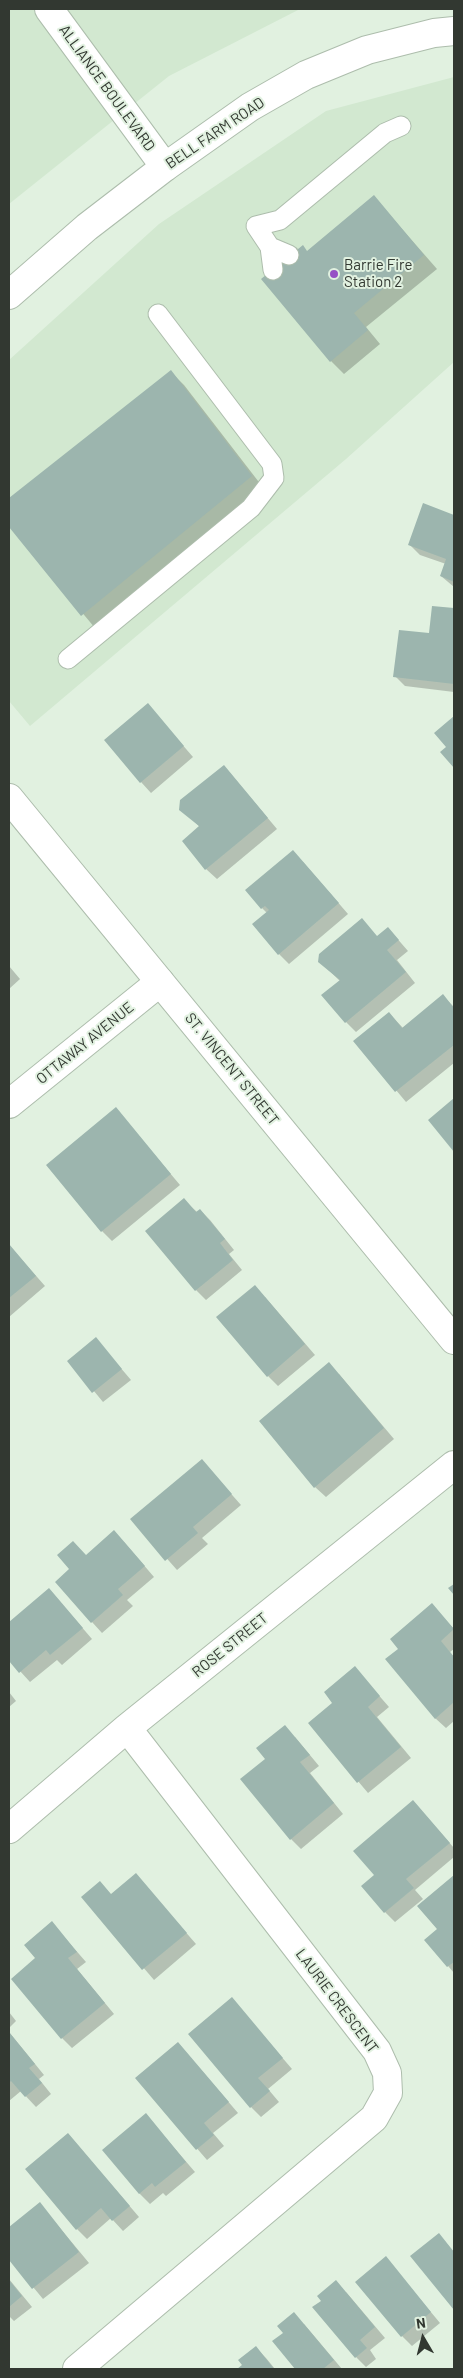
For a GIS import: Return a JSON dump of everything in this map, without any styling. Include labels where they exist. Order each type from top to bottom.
[{"type":"street","name":"ALLIANCE BOULEVARD","points":[[49,9],[165,167]]},
{"type":"street","name":"BELL FARM ROAD","points":[[9,295],[87,227],[165,167],[250,107],[306,75],[367,50],[434,33],[454,31]]},
{"type":"street","name":"ST. VINCENT STREET","points":[[9,798],[454,1340]]},
{"type":"street","name":"OTTAWAY AVENUE","points":[[9,1104],[160,982]]},
{"type":"street","name":"ROSE STREET","points":[[9,1829],[127,1728],[454,1466]]},
{"type":"street","name":"LAURIE CRESCENT","points":[[77,2369],[374,2118],[388,2093],[386,2073],[377,2051],[127,1728]]},
{"type":"lane","points":[[273,270],[270,247],[256,226],[280,220],[385,133],[401,126]]},
{"type":"lane","points":[[270,247],[290,256]]},
{"type":"lane","points":[[68,660],[252,508],[274,478],[272,464],[158,314]]},
{"type":"shaded area","points":[[9,9],[300,9],[169,76],[9,204]]},
{"type":"shaded area","points":[[454,77],[454,362],[346,459],[30,726],[9,701],[9,360],[159,224],[326,111]]},
{"type":"building","name":"Barrie Fire Station 2","points":[[374,195],[424,255],[354,313],[368,330],[330,362],[261,279],[303,245],[307,251]]},
{"type":"building","points":[[171,370],[252,476],[81,616],[9,527],[9,498]]},
{"type":"building","points":[[423,503],[454,515],[454,582],[440,576],[446,559],[408,545]]},
{"type":"building","points":[[432,606],[454,608],[454,684],[393,677],[399,630],[429,633]]},
{"type":"building","points":[[148,703],[184,746],[140,783],[104,740]]},
{"type":"building","points":[[454,716],[454,768],[440,752],[446,747],[434,733]]},
{"type":"building","points":[[224,765],[268,818],[205,870],[182,841],[199,826],[179,810],[180,800]]},
{"type":"building","points":[[293,850],[339,903],[278,955],[252,924],[269,910],[265,906],[261,909],[245,890]]},
{"type":"building","points":[[362,918],[377,936],[388,927],[399,940],[387,950],[406,972],[345,1023],[321,995],[340,980],[318,962],[319,954]]},
{"type":"building","points":[[443,994],[454,1008],[454,1045],[395,1092],[353,1041],[389,1012],[402,1028]]},
{"type":"building","points":[[454,1098],[454,1152],[428,1120]]},
{"type":"building","points":[[116,1107],[171,1174],[101,1232],[46,1165]]},
{"type":"building","points":[[184,1198],[196,1212],[200,1209],[225,1239],[220,1243],[233,1260],[195,1291],[145,1231]]},
{"type":"building","points":[[9,1244],[36,1276],[9,1298]]},
{"type":"building","points":[[255,1285],[305,1344],[267,1377],[216,1317]]},
{"type":"building","points":[[96,1337],[122,1369],[92,1393],[67,1361]]},
{"type":"building","points":[[329,1362],[384,1428],[314,1488],[259,1421]]},
{"type":"building","points":[[202,1459],[232,1494],[193,1527],[198,1533],[165,1561],[130,1519]]},
{"type":"building","points":[[114,1530],[145,1566],[118,1589],[123,1595],[91,1623],[55,1582],[69,1569],[57,1555],[73,1541],[86,1555]]},
{"type":"building","points":[[454,1584],[454,1595],[448,1588]]},
{"type":"building","points":[[49,1588],[83,1628],[50,1655],[46,1650],[19,1673],[9,1661],[9,1622]]},
{"type":"building","points":[[432,1603],[454,1629],[441,1641],[454,1657],[454,1702],[435,1719],[385,1659],[398,1649],[390,1639]]},
{"type":"building","points":[[355,1666],[380,1696],[368,1707],[401,1747],[357,1783],[308,1723],[332,1703],[324,1692]]},
{"type":"building","points":[[285,1725],[310,1755],[300,1762],[334,1803],[290,1840],[240,1779],[265,1759],[256,1748]]},
{"type":"building","points":[[413,1800],[450,1843],[406,1879],[414,1888],[384,1913],[361,1886],[374,1875],[353,1851]]},
{"type":"building","points":[[136,1873],[187,1933],[142,1970],[81,1897],[100,1881],[111,1894]]},
{"type":"building","points":[[454,1875],[454,1962],[447,1967],[424,1940],[437,1929],[417,1906]]},
{"type":"building","points":[[52,1921],[77,1952],[68,1958],[105,2003],[61,2039],[11,1979],[35,1958],[24,1945]]},
{"type":"building","points":[[232,1997],[283,2058],[258,2078],[270,2091],[250,2108],[188,2034]]},
{"type":"building","points":[[9,2032],[35,2064],[29,2068],[42,2083],[25,2097],[11,2081],[9,2083]]},
{"type":"building","points":[[178,2042],[229,2102],[204,2123],[214,2135],[196,2150],[135,2078]]},
{"type":"building","points":[[146,2113],[186,2162],[155,2187],[152,2183],[139,2194],[102,2150]]},
{"type":"building","points":[[68,2133],[130,2206],[112,2221],[101,2208],[76,2230],[25,2169]]},
{"type":"building","points":[[40,2202],[79,2252],[32,2289],[9,2260],[9,2227]]},
{"type":"building","points":[[439,2233],[454,2252],[454,2310],[410,2256]]},
{"type":"building","points":[[386,2256],[431,2312],[401,2337],[355,2282]]},
{"type":"building","points":[[9,2280],[22,2296],[9,2307]]},
{"type":"building","points":[[336,2280],[375,2327],[360,2340],[367,2348],[355,2358],[312,2307],[321,2301],[317,2296]]},
{"type":"building","points":[[294,2312],[334,2360],[323,2369],[295,2369],[272,2341],[283,2333],[277,2326]]},
{"type":"building","points":[[256,2346],[274,2369],[237,2369],[242,2365],[238,2360]]},
{"type":"place","name":"Barrie Fire Station 2","points":[[334,274]]}]
